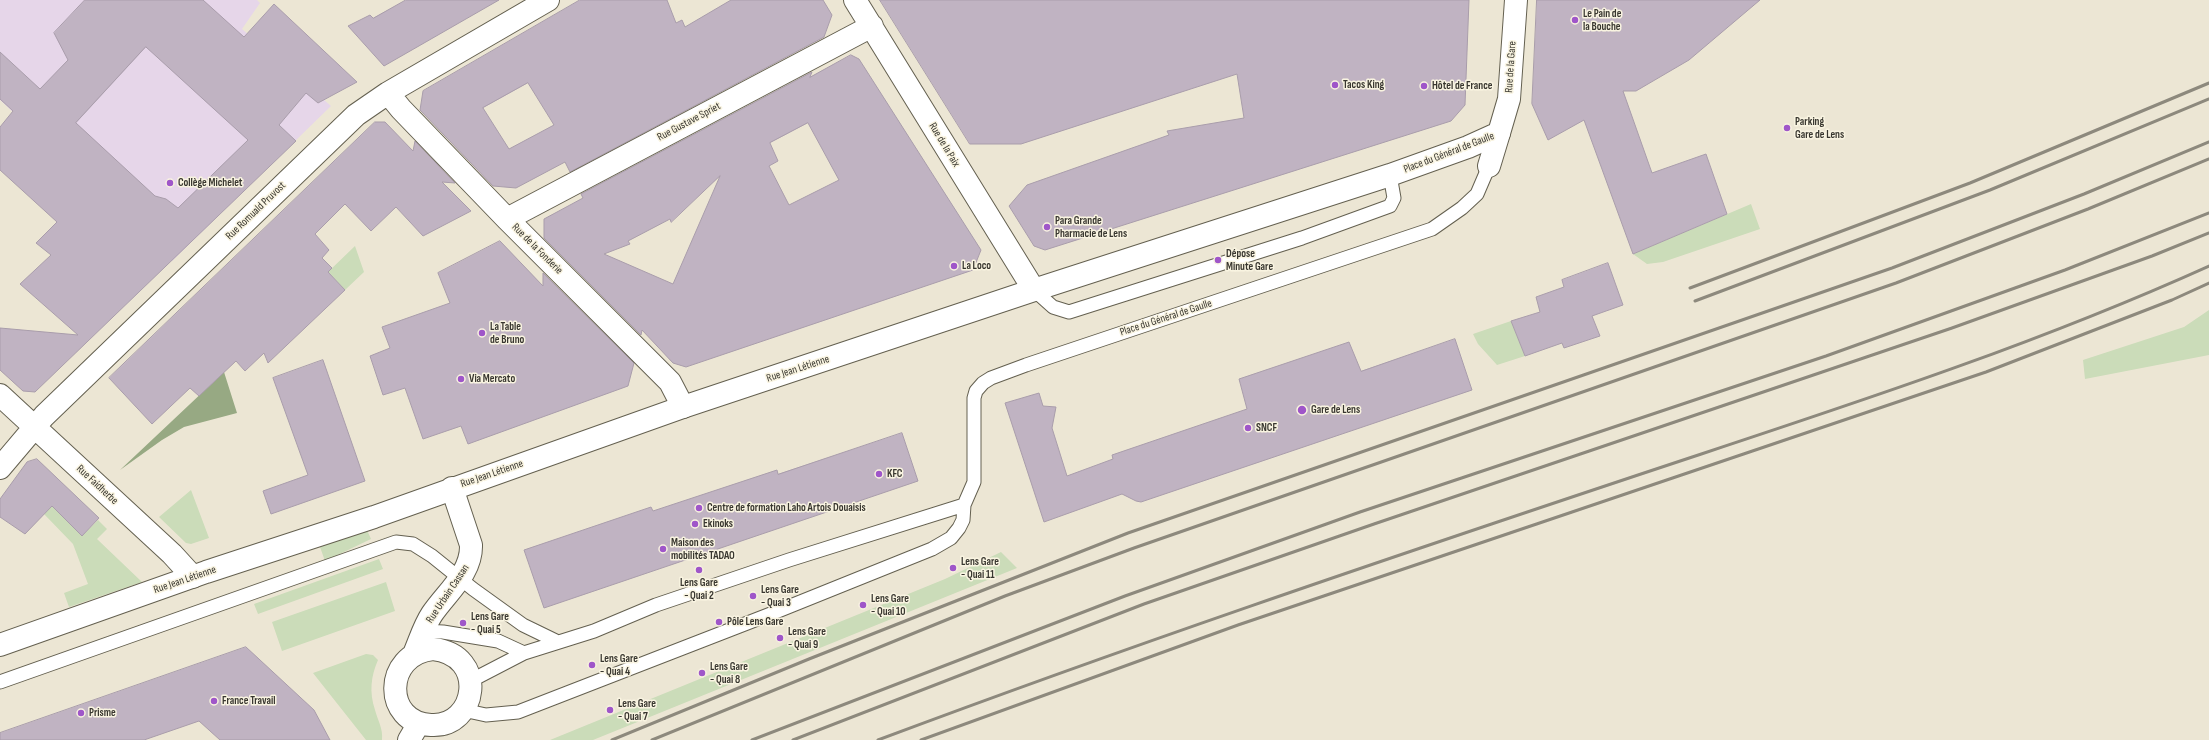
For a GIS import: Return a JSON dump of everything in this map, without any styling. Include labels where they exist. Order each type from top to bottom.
[{"type":"street","name":"Rue Romuald Pruvost","points":[[0,468],[34,427],[356,115],[388,93],[548,0]]},
{"type":"street","name":"Rue de la Paix","points":[[855,0],[1034,290]]},
{"type":"street","name":"Rue de la Gare","points":[[1499,133],[1509,99],[1516,0]]},
{"type":"street","name":"Rue Gustave Spriet","points":[[507,219],[872,26]]},
{"type":"street","name":"Rue de la Fonderie","points":[[388,93],[401,109],[507,219],[670,382],[683,407]]},
{"type":"street","name":"Place du Général de Gaulle","points":[[1489,166],[1499,133]]},
{"type":"street","name":"Place du Général de Gaulle","points":[[985,306],[1390,175],[1468,147],[1499,133]]},
{"type":"street","name":"Rue Jean Létienne","points":[[0,646],[193,576],[374,517],[683,407],[985,306]]},
{"type":"street","name":"Rue Faidherbe","points":[[0,395],[172,554],[193,576]]},
{"type":"street","name":"Rue Urbain Cassan","points":[[414,654],[432,614],[470,561],[471,545],[452,488]]},
{"type":"street","points":[[433,649],[452,654],[466,667],[472,680],[470,694],[463,710],[455,718],[444,724],[431,726],[414,732],[397,700],[394,690],[399,669],[405,660],[414,654],[433,649]]},
{"type":"lane","name":"Place du Général de Gaulle","points":[[463,710],[486,716],[518,712],[768,616],[932,549],[951,538],[963,520],[964,505],[974,482],[974,398],[983,382],[998,375],[1432,229],[1462,208],[1477,194],[1489,166]]},
{"type":"lane","points":[[1034,290],[1053,307],[1069,312],[1294,240],[1390,206],[1394,198],[1390,175]]},
{"type":"lane","points":[[472,680],[524,653],[594,631],[656,605],[789,560],[964,505]]},
{"type":"lane","points":[[0,682],[396,542],[413,544],[432,556],[459,578],[523,625],[558,642]]},
{"type":"lane","points":[[424,631],[443,632],[498,641],[524,653]]},
{"type":"shaded area","name":"Collège Michelet","points":[[0,0],[257,0],[260,3],[242,29],[331,106],[172,261],[0,100]]},
{"type":"green space","points":[[1751,204],[1760,229],[1663,262],[1647,264],[1633,254]]},
{"type":"green space","points":[[355,246],[364,272],[345,290],[328,272]]},
{"type":"green space","points":[[2209,310],[2209,355],[2085,379],[2083,360],[2184,327]]},
{"type":"green space","points":[[1511,321],[1525,356],[1497,365],[1478,344],[1473,334]]},
{"type":"green space","points":[[224,372],[237,413],[184,427],[162,440],[120,470]]},
{"type":"green space","points":[[191,490],[209,538],[191,544],[186,543],[159,517]]},
{"type":"green space","points":[[52,506],[82,536],[98,520],[107,529],[97,539],[142,582],[69,607],[64,593],[88,584],[73,544],[44,514]]},
{"type":"green space","points":[[367,530],[371,539],[325,561],[320,547]]},
{"type":"green space","points":[[1001,552],[1017,568],[593,740],[550,740],[945,579]]},
{"type":"green space","points":[[379,559],[383,569],[258,614],[254,604]]},
{"type":"green space","points":[[386,582],[395,611],[282,651],[272,622]]},
{"type":"green space","points":[[366,654],[373,655],[378,660],[372,678],[371,690],[373,703],[381,728],[382,740],[366,740],[313,673]]},
{"type":"building","points":[[85,0],[203,0],[244,37],[274,4],[357,82],[318,103],[306,93],[279,125],[296,141],[35,392],[23,391],[0,370],[0,328],[78,335],[20,284],[51,255],[36,243],[57,222],[0,170],[0,127],[13,111],[0,99],[0,52],[40,89],[68,60],[54,33]],"holes":[[[146,47],[248,140],[178,208],[166,199],[155,196],[76,123]]]},
{"type":"building","points":[[406,0],[499,0],[384,66],[348,26],[370,15],[373,18]]},
{"type":"building","points":[[580,0],[667,0],[676,23],[682,20],[685,27],[731,0],[823,0],[832,15],[824,37],[570,172],[565,162],[516,188],[493,186],[420,110],[423,91]],"holes":[[[528,83],[554,125],[509,149],[483,108]]]},
{"type":"building","points":[[880,0],[1469,0],[1465,105],[1451,121],[1045,250],[1034,246],[1009,206],[1027,185],[1169,135],[1167,131],[1244,118],[1237,74],[1021,144],[970,144]]},
{"type":"building","points":[[1537,0],[1760,0],[1689,60],[1636,91],[1623,91],[1652,173],[1706,154],[1727,214],[1633,254],[1584,120],[1548,140],[1532,104]]},
{"type":"building","points":[[851,55],[859,59],[981,250],[973,270],[686,367],[673,363],[642,330],[641,335],[544,238],[544,219],[583,198],[581,194],[812,72],[810,77]],"holes":[[[808,123],[839,180],[789,205],[769,166],[778,161],[770,143]],[[720,176],[673,284],[604,254],[630,244],[628,241],[670,219],[671,222]]]},
{"type":"building","points":[[375,122],[385,122],[413,151],[415,141],[455,183],[442,182],[471,211],[423,236],[396,207],[371,231],[345,204],[315,234],[329,250],[322,258],[332,268],[328,272],[345,290],[268,363],[264,353],[245,371],[236,361],[199,396],[190,388],[152,424],[109,378]]},
{"type":"building","points":[[500,241],[543,286],[543,273],[634,363],[628,386],[468,444],[461,426],[423,439],[405,388],[383,395],[370,356],[390,348],[382,327],[450,303],[438,273]]},
{"type":"building","points":[[1608,263],[1623,305],[1592,316],[1600,336],[1564,348],[1562,343],[1525,356],[1511,321],[1540,312],[1536,297],[1564,287],[1562,280]]},
{"type":"building","points":[[1455,339],[1472,390],[1141,502],[1122,494],[1044,522],[1005,403],[1039,393],[1043,406],[1056,407],[1052,428],[1067,476],[1113,459],[1112,455],[1247,409],[1239,379],[1349,342],[1361,371]]},
{"type":"building","points":[[323,360],[365,481],[271,514],[263,491],[308,475],[273,378]]},
{"type":"building","name":"Ekinoks","points":[[902,433],[918,481],[544,608],[524,550],[651,507],[653,511],[777,470],[778,474]]},
{"type":"building","points":[[37,459],[99,518],[82,536],[52,506],[25,534],[0,517],[0,499],[27,462]]},
{"type":"building","name":"France Travail","points":[[246,647],[314,710],[330,740],[220,740],[199,721],[144,740],[0,740],[0,733]]},
{"type":"railway","points":[[1690,288],[1970,183],[2209,83]]},
{"type":"railway","points":[[1695,301],[1990,190],[2209,99]]},
{"type":"railway","points":[[612,740],[809,659],[1128,533],[1892,268],[2084,194],[2209,142]]},
{"type":"railway","points":[[652,740],[1005,596],[1134,548],[1896,283],[2088,209],[2209,159]]},
{"type":"railway","points":[[752,740],[1125,596],[1360,512],[1826,356],[2065,270],[2209,213]]},
{"type":"railway","points":[[793,740],[1144,604],[1374,524],[1952,328],[2152,256],[2209,233]]},
{"type":"railway","points":[[878,740],[971,705],[1440,541],[1922,380],[2066,326],[2209,266]]},
{"type":"railway","points":[[921,740],[1238,625],[1986,372],[2172,300],[2209,283]]},
{"type":"place","name":"Le Pain de la Bouche","points":[[1575,20]]},
{"type":"place","name":"Tacos King","points":[[1335,85]]},
{"type":"place","name":"Hôtel de France","points":[[1424,86]]},
{"type":"place","name":"Parking Gare de Lens","points":[[1787,128]]},
{"type":"place","name":"Collège Michelet","points":[[170,183]]},
{"type":"place","name":"Para Grande Pharmacie de Lens","points":[[1047,227]]},
{"type":"place","name":"Dépose Minute Gare","points":[[1218,260]]},
{"type":"place","name":"La Loco","points":[[954,266]]},
{"type":"place","name":"La Table de Bruno","points":[[482,333]]},
{"type":"place","name":"Via Mercato","points":[[461,379]]},
{"type":"place","name":"Gare de Lens","points":[[1302,410]]},
{"type":"place","name":"SNCF","points":[[1248,428]]},
{"type":"place","name":"KFC","points":[[879,474]]},
{"type":"place","name":"Centre de formation Laho Artois Douaisis","points":[[699,508]]},
{"type":"place","name":"Ekinoks","points":[[695,524]]},
{"type":"place","name":"Maison des mobilités TADAO","points":[[663,549]]},
{"type":"place","name":"Lens Gare - Quai 11","points":[[953,568]]},
{"type":"place","name":"Lens Gare - Quai 2","points":[[699,570]]},
{"type":"place","name":"Lens Gare - Quai 3","points":[[753,596]]},
{"type":"place","name":"Lens Gare - Quai 10","points":[[863,605]]},
{"type":"place","name":"Pôle Lens Gare","points":[[719,622]]},
{"type":"place","name":"Lens Gare - Quai 5","points":[[463,623]]},
{"type":"place","name":"Lens Gare - Quai 9","points":[[780,638]]},
{"type":"place","name":"Lens Gare - Quai 4","points":[[592,665]]},
{"type":"place","name":"Lens Gare - Quai 8","points":[[702,673]]},
{"type":"place","name":"France Travail","points":[[214,701]]},
{"type":"place","name":"Lens Gare - Quai 7","points":[[610,710]]},
{"type":"place","name":"Prisme","points":[[81,713]]}]
